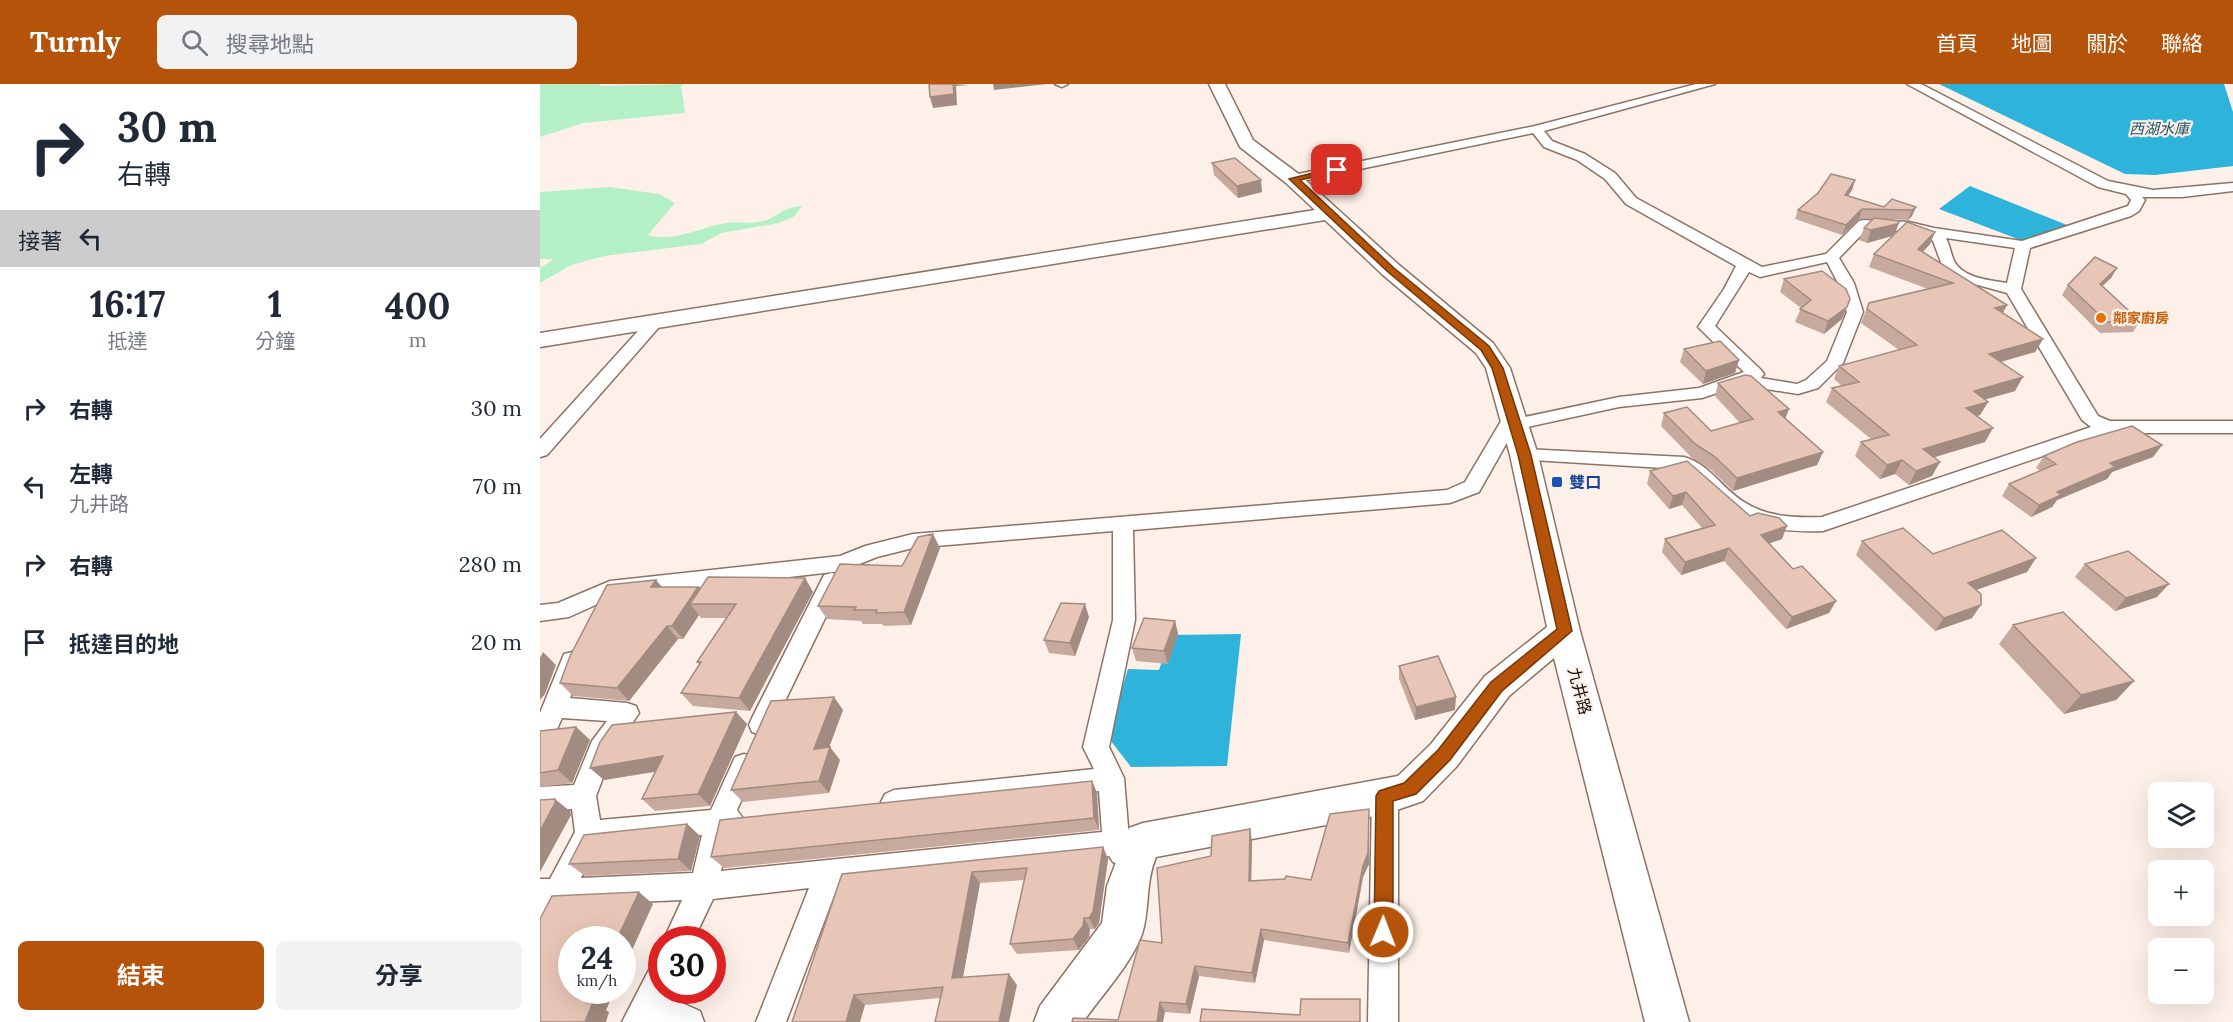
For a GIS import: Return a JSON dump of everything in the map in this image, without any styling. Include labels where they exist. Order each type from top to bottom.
[{"type":"main road","name":"九井路","points":[[1217,84],[1246,143],[1293,179],[1391,270],[1485,348],[1498,368],[1515,420],[1564,631],[1667,1022]]},
{"type":"main road","points":[[540,340],[1331,213]]},
{"type":"main road","points":[[1056,1022],[1122,931],[1124,854],[1143,841],[1385,796],[1410,789],[1444,755],[1497,686],[1564,631]]},
{"type":"street","points":[[1293,179],[1536,129],[1709,84]]},
{"type":"street","points":[[1913,84],[2103,184],[2132,193],[2156,196],[2233,187]]},
{"type":"street","points":[[1536,129],[1548,144],[1581,157],[1610,176],[1631,201],[1760,272],[1831,257],[1864,224],[1911,227],[2023,245],[2126,213],[2134,208],[2138,200],[2132,193]]},
{"type":"street","points":[[1932,232],[1942,242],[1949,266],[1956,271],[1971,281],[2013,289]]},
{"type":"street","points":[[2023,245],[2013,289],[2091,420],[2108,427]]},
{"type":"street","points":[[1743,380],[1797,389],[1812,384],[1836,363],[1855,312],[1846,283],[1831,257]]},
{"type":"street","points":[[540,613],[561,611],[610,589],[842,563],[872,551],[912,541],[1450,496],[1472,487],[1515,420],[1619,402],[1702,393],[1755,374],[1731,348],[1706,327],[1719,306],[1738,285],[1744,264]]},
{"type":"street","points":[[540,451],[654,322]]},
{"type":"street","points":[[1524,455],[1684,463],[1697,470],[1736,507],[1760,518],[1793,525],[1822,524],[2108,427],[2233,427]]},
{"type":"street","points":[[549,893],[704,886],[831,871],[1124,854],[1111,778],[1096,747],[1124,620],[1123,523]]},
{"type":"street","points":[[685,926],[704,886],[719,821],[780,684],[842,563]]},
{"type":"street","points":[[540,739],[569,668],[610,589]]},
{"type":"street","points":[[540,928],[549,893],[589,833],[583,795],[601,748],[627,713],[555,707]]},
{"type":"street","points":[[873,804],[1111,778]]},
{"type":"street","points":[[540,800],[583,795]]},
{"type":"street","points":[[1383,1022],[1385,796]]},
{"type":"street","points":[[589,833],[754,817]]},
{"type":"street","points":[[771,1022],[831,871]]},
{"type":"street","points":[[655,1004],[689,1022]]},
{"type":"green space","points":[[540,84],[600,84],[599,86],[684,84],[681,86],[685,113],[583,123],[540,137]]},
{"type":"green space","points":[[610,187],[659,194],[675,203],[648,235],[658,237],[677,236],[726,223],[759,222],[789,208],[802,206],[795,216],[779,223],[721,233],[701,244],[604,256],[571,265],[540,283],[540,268],[554,259],[540,259],[540,192]]},
{"type":"water","name":"西湖水庫","points":[[1939,84],[2224,84],[2233,112],[2233,166],[2155,175],[2125,174]]},
{"type":"water","points":[[1970,186],[2067,225],[2023,241],[1939,209]]},
{"type":"water","points":[[1241,634],[1227,766],[1131,767],[1107,736],[1128,669],[1159,670],[1171,635]]},
{"type":"building","points":[[929,84],[953,84],[954,94],[930,97]]},
{"type":"building","points":[[1235,158],[1261,180],[1237,186],[1212,163]]},
{"type":"building","points":[[1831,174],[1855,180],[1845,195],[1884,207],[1892,199],[1916,207],[1912,210],[1862,209],[1846,225],[1798,210],[1818,193]]},
{"type":"building","points":[[1874,218],[1900,221],[1897,224],[1871,230],[1864,228]]},
{"type":"building","points":[[1907,222],[1935,232],[1918,249],[2007,305],[1995,308],[2043,339],[1989,354],[2023,377],[1974,391],[1988,402],[1966,408],[1993,428],[1923,449],[1940,462],[1916,471],[1902,460],[1887,465],[1861,442],[1889,435],[1832,388],[1859,382],[1839,366],[1917,345],[1867,309],[1869,303],[1953,283],[1874,254]]},
{"type":"building","points":[[2095,257],[2117,268],[2100,284],[2140,321],[2107,322],[2068,285]]},
{"type":"building","points":[[1822,271],[1846,289],[1850,299],[1847,307],[1828,321],[1800,309],[1811,300],[1784,279]]},
{"type":"building","points":[[1720,341],[1739,360],[1706,371],[1684,349]]},
{"type":"building","points":[[1745,375],[1751,376],[1789,409],[1778,412],[1823,452],[1737,478],[1714,456],[1695,444],[1664,413],[1687,407],[1711,431],[1753,419],[1718,383]]},
{"type":"building","points":[[2132,426],[2162,445],[2110,463],[2115,467],[2057,492],[2061,495],[2039,505],[2009,484],[2056,464],[2044,456],[2077,442]]},
{"type":"building","points":[[1687,461],[1750,516],[1758,513],[1779,518],[1787,526],[1761,535],[1793,569],[1802,566],[1836,601],[1792,617],[1729,548],[1685,562],[1665,539],[1715,525],[1686,492],[1673,496],[1650,471]]},
{"type":"building","points":[[1903,528],[1933,554],[2002,530],[2036,558],[1968,583],[1981,594],[1981,605],[1944,618],[1862,541]]},
{"type":"building","points":[[933,534],[904,612],[876,613],[877,610],[854,610],[856,607],[818,606],[840,564],[902,566],[918,537]]},
{"type":"building","points":[[2128,551],[2169,584],[2126,598],[2085,564]]},
{"type":"building","points":[[708,577],[805,578],[739,698],[681,693],[701,662],[697,662],[736,604],[690,604]]},
{"type":"building","points":[[656,580],[651,587],[698,587],[672,626],[667,626],[617,688],[560,683],[570,656],[607,585]]},
{"type":"building","points":[[1061,603],[1085,604],[1070,643],[1044,640]]},
{"type":"building","points":[[2063,612],[2134,681],[2081,695],[2013,625]]},
{"type":"building","points":[[1144,618],[1175,621],[1164,651],[1132,648]]},
{"type":"building","points":[[1438,656],[1456,697],[1416,707],[1399,666]]},
{"type":"building","points":[[834,697],[814,749],[830,747],[819,781],[731,790],[771,701]]},
{"type":"building","points":[[736,712],[698,794],[642,799],[663,756],[590,768],[600,742],[612,725]]},
{"type":"building","points":[[576,727],[558,770],[540,773],[540,731]]},
{"type":"building","points":[[1092,781],[1094,818],[711,857],[720,820]]},
{"type":"building","points":[[555,799],[555,803],[540,831],[540,800]]},
{"type":"building","points":[[1369,809],[1368,853],[1363,866],[1348,943],[1261,929],[1252,973],[1195,966],[1186,1004],[1160,1002],[1157,1022],[1072,1022],[1073,1018],[1118,1020],[1140,940],[1162,943],[1157,868],[1211,856],[1212,836],[1250,829],[1249,881],[1285,879],[1286,876],[1311,880],[1330,814]]},
{"type":"building","points":[[687,824],[678,859],[569,864],[584,835]]},
{"type":"building","points":[[1103,847],[1093,912],[1089,918],[1084,918],[1083,926],[1073,939],[1010,944],[1027,868],[972,872],[952,978],[1009,974],[999,1022],[935,1022],[943,987],[854,995],[846,1022],[792,1022],[842,874]]},
{"type":"building","points":[[639,892],[623,926],[558,926],[558,1004],[592,1004],[585,1022],[540,1022],[540,919],[552,896]]},
{"type":"building","points":[[1301,999],[1360,999],[1360,1022],[1200,1022],[1202,1009],[1300,1015]]},
{"type":"place","name":"鄰家廚房","points":[[2101,318]]},
{"type":"place","name":"雙口","points":[[1557,482]]},
{"type":"route","points":[[1337,170],[1293,179],[1391,270],[1485,348],[1498,368],[1524,455],[1564,631],[1497,686],[1444,755],[1410,789],[1385,796],[1383,932]]}]
